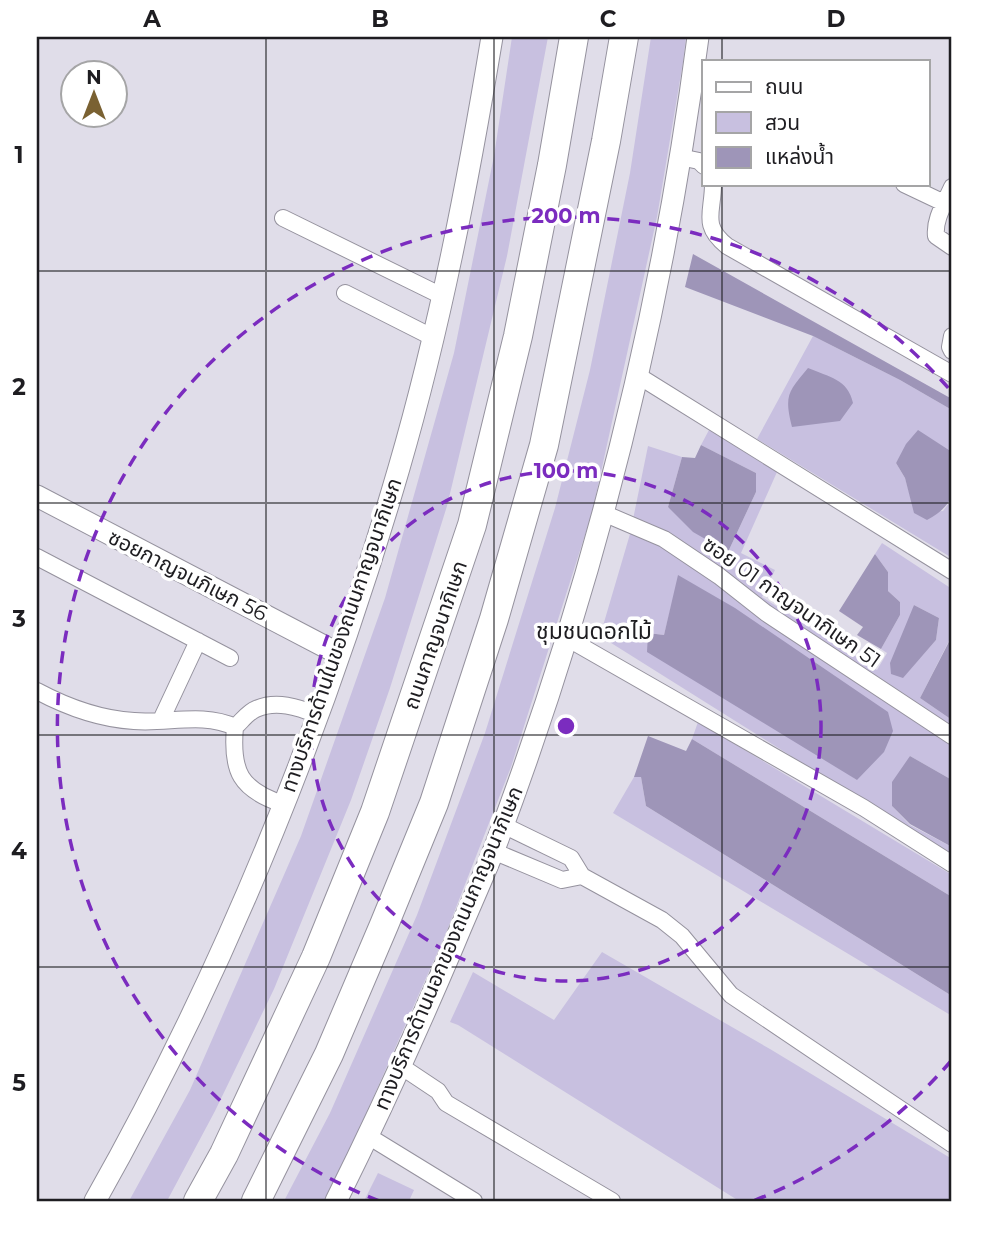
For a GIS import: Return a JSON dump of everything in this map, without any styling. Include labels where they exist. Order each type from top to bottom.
[{"type":"highway","name":"ถนนกาญจนาภิเษก","points":[[198,1201],[316,957],[370,824],[472,525],[519,336],[573,37]]},
{"type":"highway","points":[[256,1201],[330,1054],[384,926],[434,803],[494,618],[544,445],[607,141],[624,37]]},
{"type":"main road","name":"ทางบริการด้านในของถนนกาญจนาภิเษก","points":[[95,1201],[138,1126],[240,911],[284,804],[339,653],[400,466],[456,234],[492,37]]},
{"type":"main road","name":"ทางบริการด้านนอกของถนนกาญจนาภิเษก","points":[[336,1201],[402,1067],[493,851],[565,638],[603,513],[637,375],[669,222],[698,37]]},
{"type":"main road","name":"ซอยกาญจนภิเษก 56","points":[[37,496],[339,653]]},
{"type":"street","points":[[680,157],[702,164]]},
{"type":"street","points":[[712,186],[711,228],[715,236],[727,246],[952,374]]},
{"type":"street","points":[[908,186],[944,203]]},
{"type":"street","points":[[952,187],[935,228],[936,236],[952,247]]},
{"type":"street","points":[[283,218],[442,296]]},
{"type":"street","points":[[345,293],[432,337]]},
{"type":"street","points":[[952,336],[952,351]]},
{"type":"street","points":[[637,375],[952,571]]},
{"type":"street","name":"ซอย 01 กาญจนากิเษก 51","points":[[603,513],[664,539],[719,576],[766,613],[952,736]]},
{"type":"street","points":[[37,557],[230,658]]},
{"type":"street","points":[[565,638],[864,808],[952,864]]},
{"type":"street","points":[[161,720],[198,641]]},
{"type":"street","points":[[37,691],[93,715],[135,722],[219,720],[234,727]]},
{"type":"street","points":[[284,804],[265,798],[239,777],[232,752],[234,727],[254,709],[275,705],[297,706],[317,715]]},
{"type":"street","points":[[503,825],[571,858],[582,876],[662,920],[681,936],[731,995],[952,1144]]},
{"type":"street","points":[[493,851],[562,880],[582,876]]},
{"type":"street","points":[[402,1067],[438,1091],[446,1103],[612,1201]]},
{"type":"street","points":[[368,1136],[474,1201]]},
{"type":"green space","points":[[512,37],[548,37],[507,256],[447,506],[390,688],[351,800],[274,989],[215,1111],[167,1201],[129,1201],[190,1090],[301,836],[385,598],[454,353],[494,156]]},
{"type":"green space","points":[[651,37],[686,37],[657,217],[592,513],[511,767],[446,933],[338,1177],[325,1201],[284,1201],[330,1113],[417,915],[485,733],[555,508],[590,370],[630,173]]},
{"type":"green space","points":[[813,336],[952,410],[952,452],[918,431],[896,463],[905,478],[915,513],[943,511],[952,499],[952,558],[757,439]]},
{"type":"green space","points":[[709,430],[777,472],[741,553],[775,570],[762,597],[877,670],[887,653],[881,649],[900,615],[900,602],[888,591],[888,572],[875,554],[882,543],[952,589],[952,635],[920,698],[952,720],[952,780],[910,756],[892,806],[910,825],[952,847],[952,857],[600,636],[630,534],[648,446],[682,457],[668,507],[728,552],[756,492],[756,473],[701,445]],"holes":[[[914,605],[939,618],[936,640],[903,677]],[[671,607],[857,780],[649,633],[664,635]]]},
{"type":"green space","points":[[698,722],[952,875],[952,897],[692,739]]},
{"type":"green space","points":[[634,777],[641,777],[646,806],[952,996],[952,1016],[613,813]]},
{"type":"green space","points":[[602,952],[952,1159],[952,1201],[739,1201],[450,1022],[473,972],[554,1020]]},
{"type":"green space","points":[[378,1173],[414,1190],[409,1201],[364,1201]]},
{"type":"water","points":[[693,254],[952,399],[952,410],[813,336],[685,287]]},
{"type":"water","points":[[808,368],[836,380],[847,389],[853,403],[840,421],[792,427],[788,401],[792,389]]},
{"type":"water","points":[[918,430],[952,452],[953,484],[950,500],[927,520],[914,513],[905,478],[896,463],[906,444]]},
{"type":"water","points":[[701,445],[756,473],[756,492],[728,552],[693,532],[668,507],[682,457],[695,458]]},
{"type":"water","points":[[875,554],[888,572],[888,591],[900,602],[900,615],[881,649],[857,635],[863,627],[839,611]]},
{"type":"water","points":[[678,575],[735,608],[888,712],[893,731],[884,752],[857,780],[647,652],[648,633],[664,635]]},
{"type":"water","points":[[914,605],[939,618],[936,640],[903,678],[891,674],[890,663]]},
{"type":"water","points":[[952,636],[952,720],[920,698]]},
{"type":"water","points":[[648,736],[686,751],[692,739],[952,897],[952,996],[646,806],[641,777],[634,777]]},
{"type":"water","points":[[910,756],[952,780],[952,847],[910,824],[892,806],[892,782]]},
{"type":"district","name":"ชุมชนดอกไม้","points":[[594,631]]}]
